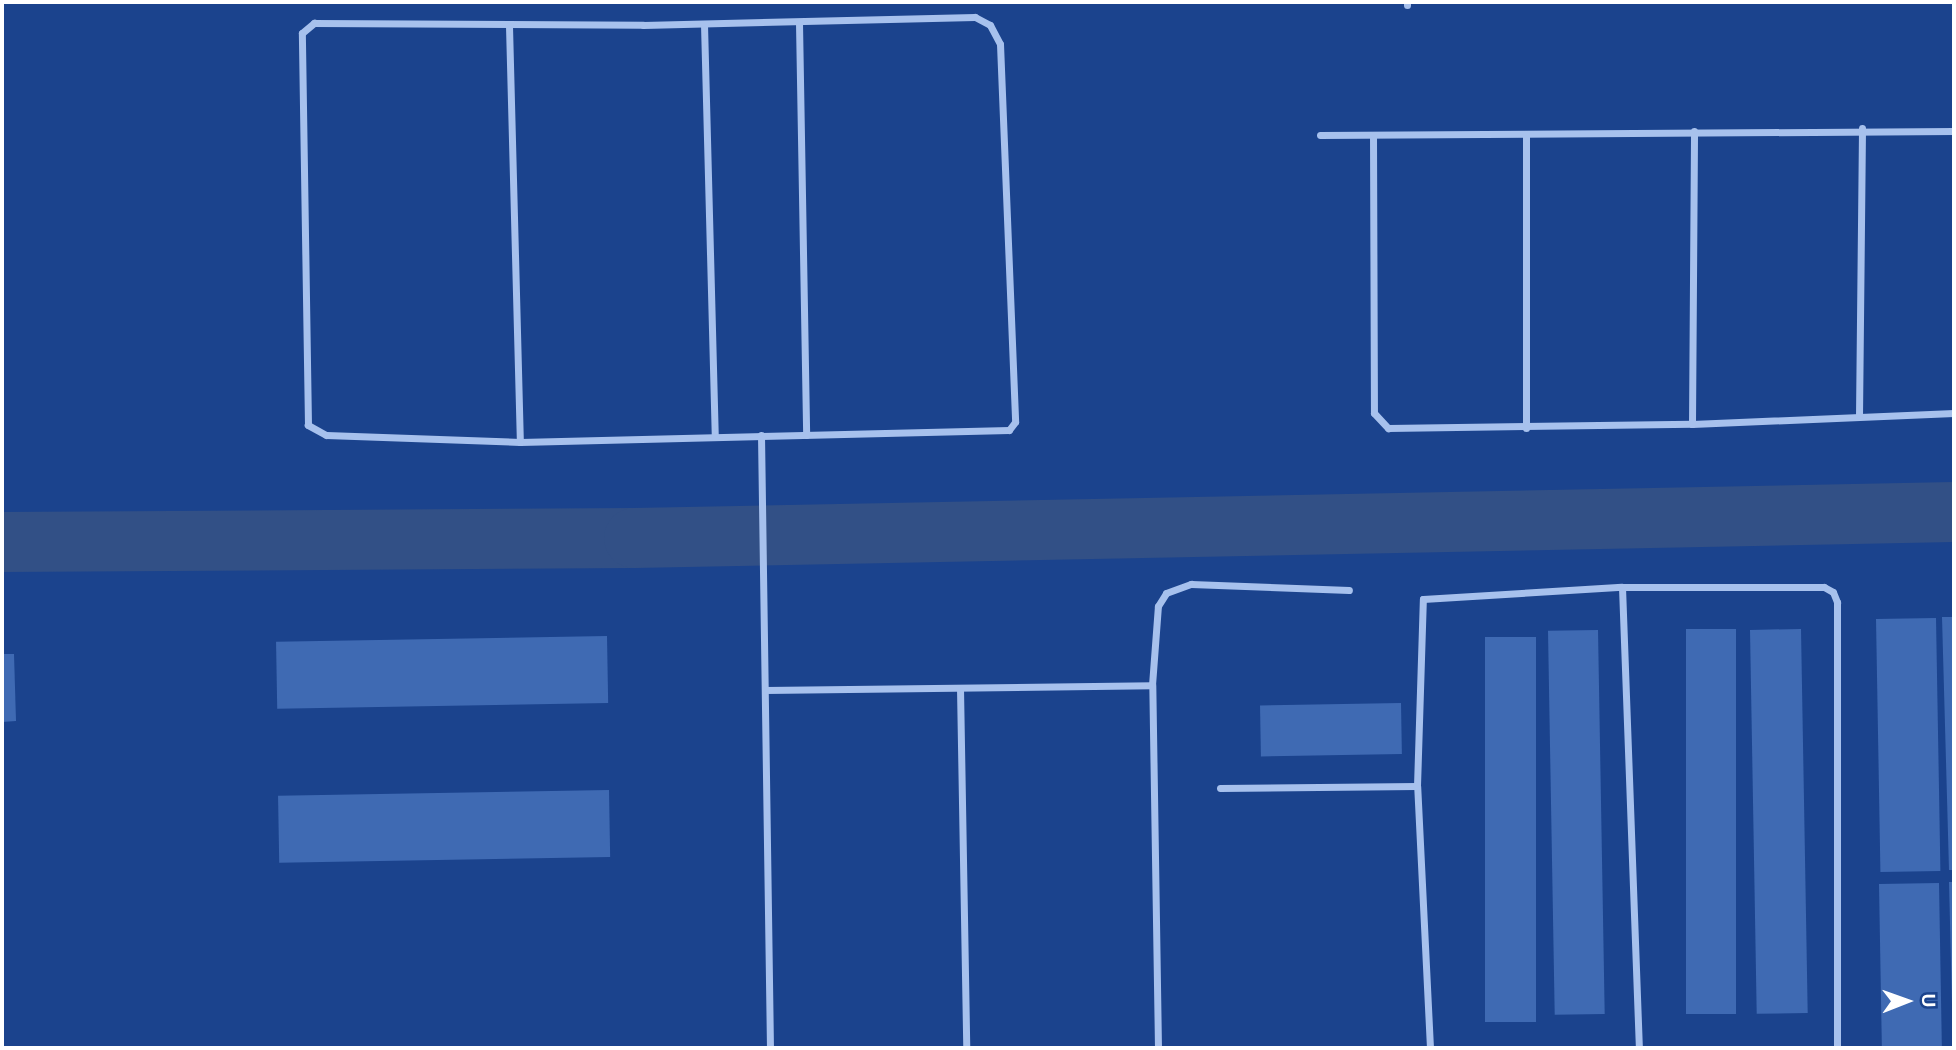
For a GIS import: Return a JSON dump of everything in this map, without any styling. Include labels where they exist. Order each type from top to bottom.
[{"type":"street","points":[[975,17],[995,32],[1000,44],[1015,422],[999,433],[761,435],[520,442],[326,435],[313,430],[304,419],[302,33],[320,22],[509,26],[704,24],[975,17]]},
{"type":"street","points":[[799,23],[806,435]]},
{"type":"street","points":[[704,24],[715,438]]},
{"type":"street","points":[[509,26],[520,442]]},
{"type":"street","points":[[1859,416],[1863,128]]},
{"type":"street","points":[[1320,135],[1863,128],[1954,131]]},
{"type":"street","points":[[1692,424],[1694,131]]},
{"type":"street","points":[[1526,134],[1526,428]]},
{"type":"street","points":[[1373,135],[1374,413],[1378,421],[1388,428],[1692,424],[1954,413]]},
{"type":"street","points":[[761,435],[770,1048]]},
{"type":"street","points":[[1157,1048],[1152,685],[1157,606],[1177,586],[1349,590]]},
{"type":"street","points":[[1622,587],[1639,1048]]},
{"type":"street","points":[[1430,1048],[1416,786],[1423,599],[1622,587],[1824,587],[1833,592],[1837,1048]]},
{"type":"street","points":[[765,690],[1152,685]]},
{"type":"street","points":[[960,688],[966,1048]]},
{"type":"street","points":[[1220,788],[1416,786]]},
{"type":"building","points":[[1942,617],[1954,617],[1954,870],[1949,870]]},
{"type":"building","points":[[1936,618],[1940,871],[1880,872],[1876,619]]},
{"type":"building","points":[[1686,629],[1736,629],[1736,1014],[1686,1014]]},
{"type":"building","points":[[1801,629],[1808,1013],[1757,1014],[1750,630]]},
{"type":"building","points":[[1598,630],[1605,1014],[1555,1015],[1548,631]]},
{"type":"building","points":[[607,636],[608,703],[277,709],[276,642]]},
{"type":"building","points":[[1485,637],[1536,637],[1536,1022],[1485,1022]]},
{"type":"building","points":[[2,654],[14,654],[16,721],[2,722]]},
{"type":"building","points":[[1401,703],[1402,754],[1261,756],[1260,705]]},
{"type":"building","points":[[609,790],[610,857],[279,863],[278,796]]},
{"type":"building","points":[[1949,882],[1954,882],[1954,1005],[1952,1005]]},
{"type":"building","points":[[1939,883],[1942,1048],[1882,1048],[1879,884]]},
{"type":"waterway","points":[[2,542],[634,538],[1954,512]]}]
